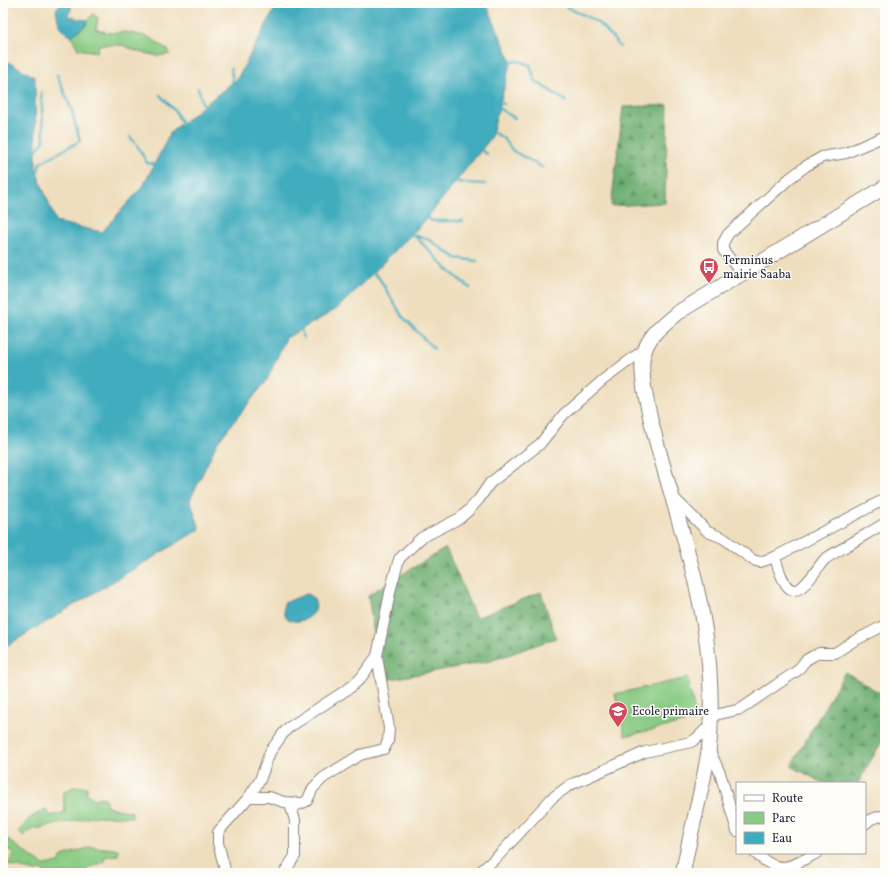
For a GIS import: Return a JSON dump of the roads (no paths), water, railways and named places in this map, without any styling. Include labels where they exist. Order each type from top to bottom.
[{"type":"street","points":[[742,274],[723,250],[723,243],[728,234],[790,178],[806,166],[822,157],[846,153],[885,136]]},
{"type":"street","points":[[683,873],[709,749],[711,720],[709,663],[706,636],[689,560],[648,405],[642,367],[645,349],[654,333],[678,313],[885,187]]},
{"type":"street","points":[[249,797],[265,797],[287,805],[301,804],[307,801],[313,788],[323,778],[360,756],[379,752],[384,749],[388,742],[389,728],[377,656],[399,559],[421,538],[460,518],[479,499],[490,483],[535,448],[564,414],[603,380],[645,349]]},
{"type":"street","points":[[671,495],[708,532],[723,538],[753,560],[760,562],[775,556],[885,499]]},
{"type":"street","points":[[775,556],[784,581],[789,588],[794,590],[798,589],[811,578],[825,559],[885,523]]},
{"type":"street","points":[[479,873],[499,855],[552,798],[570,784],[644,752],[691,742],[711,720],[741,709],[797,671],[806,660],[819,653],[835,653],[852,642],[885,625]]},
{"type":"street","points":[[226,873],[218,843],[218,832],[249,797],[257,785],[270,752],[282,735],[299,721],[351,687],[360,679],[377,656]]},
{"type":"street","points":[[709,749],[720,773],[736,828]]},
{"type":"street","points":[[257,785],[265,797]]},
{"type":"street","points":[[284,873],[295,856],[295,820],[287,805]]},
{"type":"street","points":[[866,823],[870,819],[885,815]]},
{"type":"street","points":[[756,854],[769,865],[791,873]]},
{"type":"street","points":[[778,869],[790,866],[815,854]]},
{"type":"water","points":[[61,3],[71,3],[71,10],[68,15],[70,18],[73,16],[78,19],[88,20],[86,25],[71,36],[64,31],[58,22],[56,9]]},
{"type":"water","points":[[278,3],[486,3],[511,61],[491,138],[422,224],[337,309],[286,338],[267,380],[217,443],[190,500],[200,529],[3,648],[3,59],[35,77],[36,170],[56,222],[102,232],[143,186],[171,132],[237,79]]},
{"type":"water","points":[[306,594],[312,596],[315,602],[315,609],[312,614],[307,619],[300,621],[293,621],[287,618],[284,612],[284,603]]},
{"type":"waterway","points":[[537,3],[543,6]]},
{"type":"waterway","points":[[561,3],[571,10],[590,18],[599,24],[620,47]]},
{"type":"waterway","points":[[508,62],[519,61],[530,65],[535,81],[566,101]]},
{"type":"waterway","points":[[231,68],[233,85]]},
{"type":"waterway","points":[[37,176],[40,163],[80,141],[71,108],[57,75]]},
{"type":"waterway","points":[[198,88],[204,109]]},
{"type":"waterway","points":[[33,154],[44,141],[41,92]]},
{"type":"waterway","points":[[160,95],[175,111],[184,127]]},
{"type":"waterway","points":[[498,100],[504,104]]},
{"type":"waterway","points":[[496,107],[515,118]]},
{"type":"waterway","points":[[491,131],[503,138],[513,151],[542,167]]},
{"type":"waterway","points":[[130,137],[137,145],[147,163],[158,165]]},
{"type":"waterway","points":[[479,149],[487,154]]},
{"type":"waterway","points":[[454,180],[462,183],[485,184]]},
{"type":"waterway","points":[[425,217],[432,221],[463,221]]},
{"type":"waterway","points":[[408,234],[428,239],[456,258],[477,261]]},
{"type":"waterway","points":[[415,236],[448,270],[470,288]]},
{"type":"waterway","points":[[372,272],[379,278],[402,316],[434,349]]},
{"type":"waterway","points":[[301,327],[303,338]]},
{"type":"place","name":"Terminus mairie Saaba","points":[[709,284]]},
{"type":"place","name":"Ecole primaire","points":[[618,728]]}]
